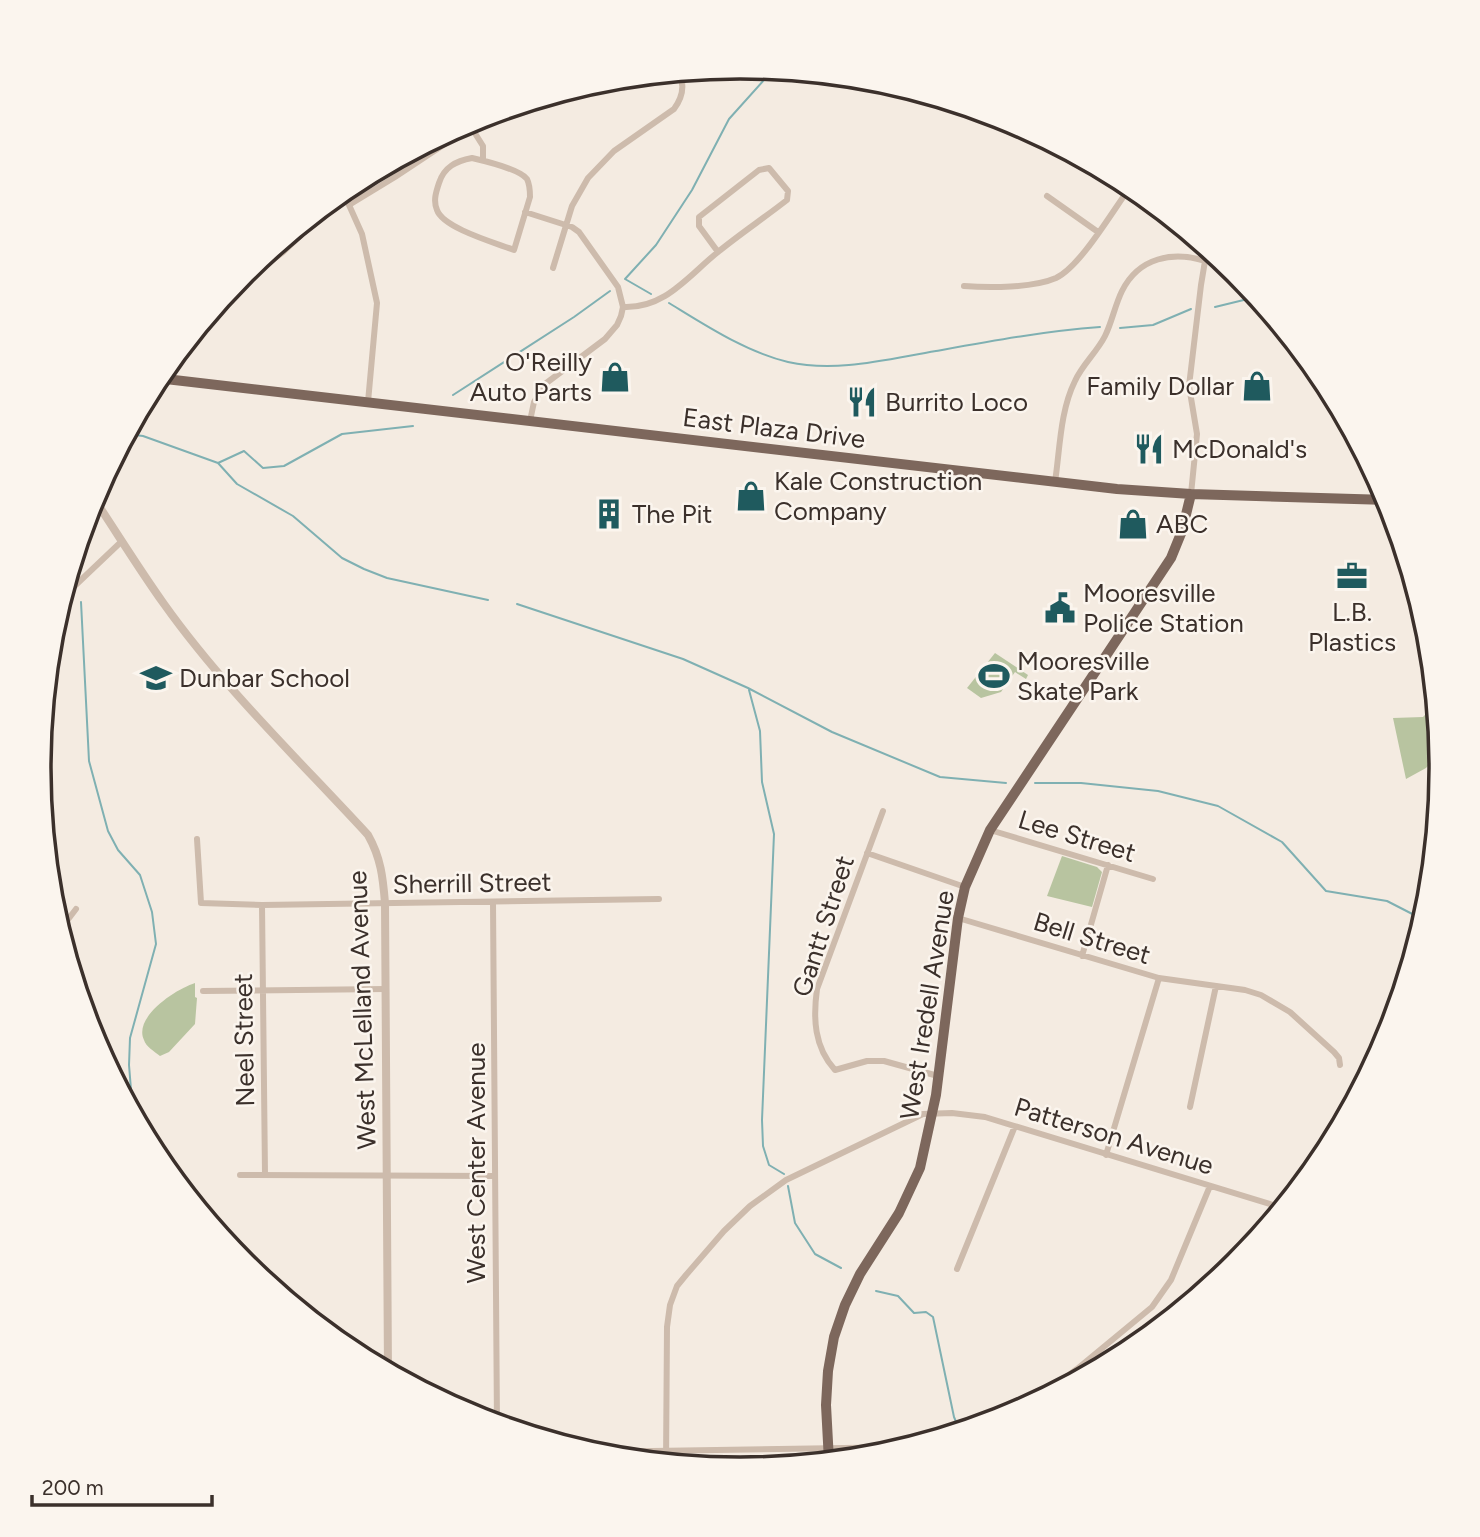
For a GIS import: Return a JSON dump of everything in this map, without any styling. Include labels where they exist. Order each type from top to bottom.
[{"type":"main road","name":"East Plaza Drive","points":[[171,380],[1055,482],[1191,494],[1374,499]]},
{"type":"main road","name":"West Iredell Avenue","points":[[829,1452],[826,1405],[834,1337],[860,1274],[911,1191],[920,1168],[933,1112],[958,918],[965,887],[990,830],[1171,558],[1182,531],[1191,494]]},
{"type":"street","points":[[553,268],[578,193],[597,167],[614,151],[674,109],[683,87],[682,82]]},
{"type":"street","points":[[475,133],[483,146],[483,160]]},
{"type":"street","points":[[349,205],[435,150]]},
{"type":"street","points":[[463,160],[483,160],[519,173],[526,178],[530,187],[530,197],[514,250],[452,225],[441,218],[436,209],[435,201],[442,175],[447,169],[463,160]]},
{"type":"street","points":[[622,307],[663,298],[685,284],[718,252],[787,200],[788,191],[769,168],[759,170],[699,218],[699,226],[718,252]]},
{"type":"street","points":[[1047,195],[1098,232]]},
{"type":"street","points":[[964,286],[1014,285],[1055,278],[1078,259],[1124,196]]},
{"type":"street","points":[[347,202],[362,234],[377,303],[368,402]]},
{"type":"street","points":[[525,212],[579,232],[618,287],[622,307],[617,325],[605,339],[545,384],[534,402],[530,421]]},
{"type":"street","points":[[1055,482],[1066,403],[1075,379],[1100,345],[1123,290],[1132,276],[1149,262],[1173,255],[1206,261]]},
{"type":"street","name":"West Iredell Avenue","points":[[1191,494],[1197,435],[1189,386],[1206,261]]},
{"type":"street","name":"West McLelland Avenue","points":[[101,510],[164,604],[196,645],[236,693],[368,835],[382,867],[385,904],[388,1361]]},
{"type":"street","points":[[75,585],[122,541]]},
{"type":"street","name":"Gantt Street","points":[[883,811],[817,989],[814,1016],[818,1041],[835,1070],[867,1061],[884,1060],[938,1076]]},
{"type":"street","name":"Lee Street","points":[[990,830],[1153,879]]},
{"type":"street","name":"Sherrill Street","points":[[197,839],[201,903],[262,905],[659,900]]},
{"type":"street","points":[[867,853],[965,887]]},
{"type":"street","points":[[1082,956],[1108,865]]},
{"type":"street","name":"West Center Avenue","points":[[493,902],[497,1413]]},
{"type":"street","name":"Neel Street","points":[[262,905],[264,1174]]},
{"type":"street","points":[[68,920],[76,909]]},
{"type":"street","name":"Bell Street","points":[[958,918],[1158,978],[1245,990],[1290,1012],[1334,1052],[1340,1065]]},
{"type":"street","points":[[1106,1155],[1158,978]]},
{"type":"street","points":[[1190,1107],[1216,986]]},
{"type":"street","points":[[203,991],[385,989]]},
{"type":"street","points":[[666,1452],[668,1316],[677,1286],[685,1275],[738,1217],[776,1186],[806,1169],[923,1114],[933,1112]]},
{"type":"street","name":"Patterson Avenue","points":[[933,1112],[970,1114],[1015,1126],[1273,1205]]},
{"type":"street","points":[[957,1269],[1015,1126]]},
{"type":"street","points":[[240,1175],[495,1176]]},
{"type":"street","points":[[1072,1372],[1138,1320],[1163,1293],[1210,1186]]},
{"type":"street","points":[[650,1452],[853,1448]]},
{"type":"green space","name":"Mooresville Skate Park","points":[[995,653],[1028,675],[1026,679],[1015,672],[1001,692],[981,698],[967,688]]},
{"type":"green space","points":[[1427,713],[1429,765],[1406,779],[1393,718],[1423,717]]},
{"type":"green space","points":[[1062,856],[1097,867],[1102,872],[1092,907],[1047,896]]},
{"type":"green space","points":[[195,983],[195,1024],[169,1052],[160,1056],[145,1042],[142,1031],[145,1022],[158,1005],[177,991]]},
{"type":"waterway","points":[[651,294],[625,279],[656,245],[692,190],[729,119],[764,80]]},
{"type":"waterway","points":[[453,395],[610,291]]},
{"type":"waterway","points":[[1215,307],[1245,300]]},
{"type":"waterway","points":[[669,303],[741,345],[788,362],[806,365],[862,364],[1018,337],[1100,327]]},
{"type":"waterway","points":[[1120,328],[1153,325],[1191,309]]},
{"type":"waterway","points":[[218,463],[244,451],[263,468],[284,466],[342,434],[413,426]]},
{"type":"waterway","points":[[137,435],[218,463],[237,484],[293,516],[342,558],[364,569],[387,578],[488,600]]},
{"type":"waterway","points":[[81,602],[89,761],[108,831],[118,850],[140,875],[152,912],[156,944],[130,1038],[131,1090]]},
{"type":"waterway","points":[[517,604],[683,659],[748,688],[832,732],[940,777],[1006,783]]},
{"type":"waterway","points":[[749,690],[760,731],[762,782],[774,834],[763,1146],[769,1165],[784,1174]]},
{"type":"waterway","points":[[1035,783],[1081,783],[1158,791],[1218,806],[1282,842],[1326,891],[1387,901],[1413,915]]},
{"type":"waterway","points":[[788,1186],[795,1223],[815,1254],[841,1268]]},
{"type":"waterway","points":[[876,1291],[898,1296],[914,1313],[926,1312],[933,1317],[956,1423]]},
{"type":"place","name":"O'Reilly Auto Parts","points":[[615,377]]},
{"type":"place","name":"Family Dollar","points":[[1257,386]]},
{"type":"place","name":"Burrito Loco","points":[[862,402]]},
{"type":"place","name":"McDonald's","points":[[1149,449]]},
{"type":"place","name":"Kale Construction Company","points":[[751,496]]},
{"type":"place","name":"The Pit","points":[[609,514]]},
{"type":"place","name":"ABC","points":[[1133,524]]},
{"type":"place","name":"L.B. Plastics","points":[[1352,576]]},
{"type":"place","name":"Mooresville Police Station","points":[[1060,608]]},
{"type":"place","name":"Mooresville Skate Park","points":[[994,676]]},
{"type":"place","name":"Dunbar School","points":[[156,678]]}]
